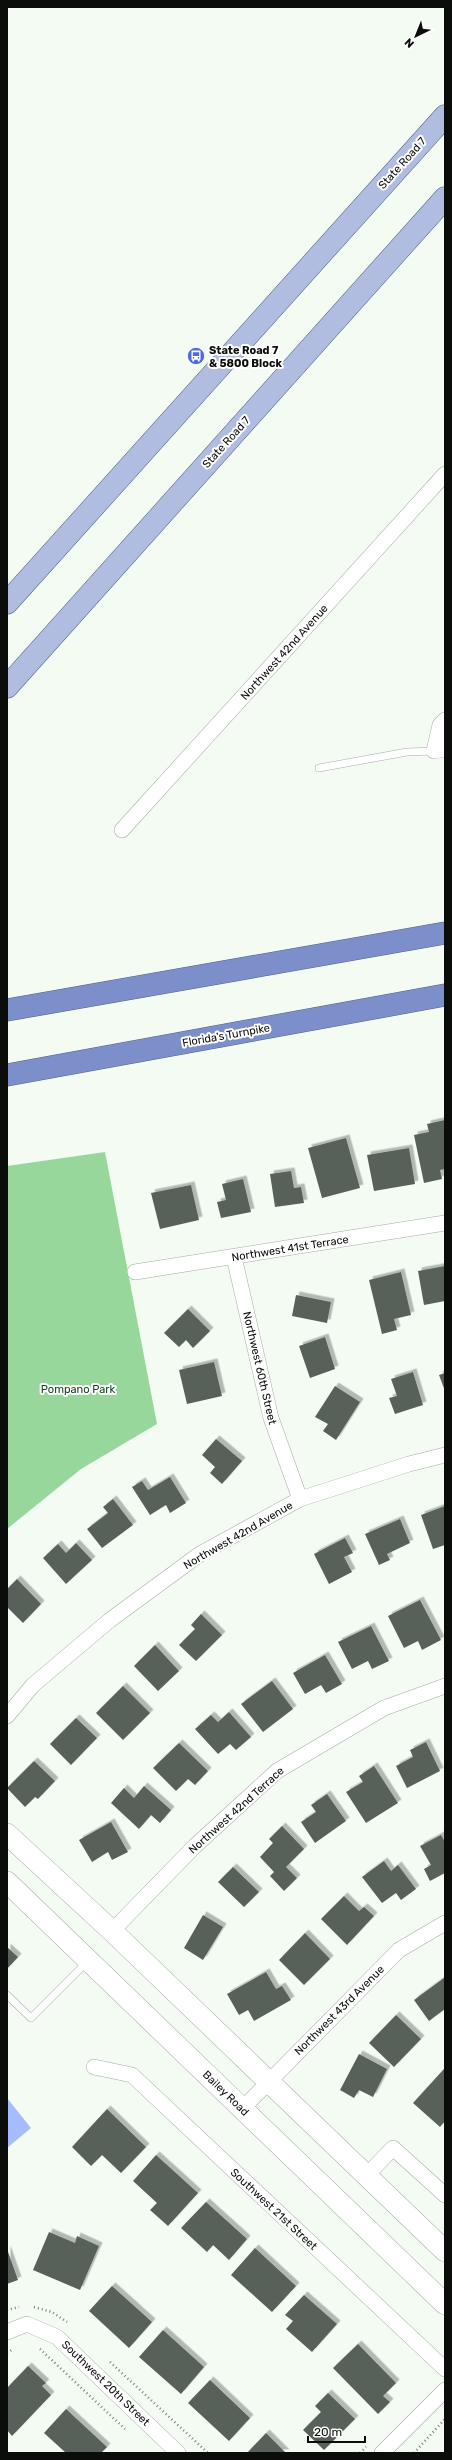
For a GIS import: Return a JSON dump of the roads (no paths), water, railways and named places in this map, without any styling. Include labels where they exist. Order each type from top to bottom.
[{"type":"highway","points":[[7,1010],[445,933]]},
{"type":"highway","name":"Florida's Turnpike","points":[[7,1075],[445,995]]},
{"type":"main road","name":"State Road 7","points":[[7,603],[445,116]]},
{"type":"main road","name":"State Road 7","points":[[7,687],[445,198]]},
{"type":"street","name":"Northwest 42nd Avenue","points":[[122,830],[445,474]]},
{"type":"street","points":[[440,750],[440,725],[445,720]]},
{"type":"street","name":"Northwest 41st Terrace","points":[[134,1272],[234,1258],[445,1223]]},
{"type":"street","name":"Northwest 60th Street","points":[[234,1258],[271,1418],[300,1499]]},
{"type":"street","name":"Northwest 42nd Avenue","points":[[7,1716],[34,1685],[110,1620],[200,1554],[300,1499],[409,1464],[445,1455]]},
{"type":"street","name":"Northwest 42nd Terrace","points":[[112,1931],[195,1846],[277,1771],[384,1708],[445,1686]]},
{"type":"street","points":[[7,1834],[112,1931],[445,2251]]},
{"type":"street","name":"Bailey Road","points":[[7,1882],[445,2304]]},
{"type":"street","name":"Northwest 43rd Avenue","points":[[242,2108],[399,1950],[445,1923]]},
{"type":"street","name":"Southwest 21st Street","points":[[94,2067],[132,2075],[445,2369]]},
{"type":"street","points":[[367,2175],[393,2148],[445,2195]]},
{"type":"street","name":"Southwest 20th Street","points":[[7,2332],[26,2324],[57,2336],[178,2453]]},
{"type":"street","points":[[382,2453],[445,2390]]},
{"type":"lane","points":[[319,768],[407,752],[440,750]]},
{"type":"lane","points":[[7,1995],[31,2018],[89,1960]]},
{"type":"water","points":[[7,2098],[31,2128],[7,2148]]},
{"type":"place","name":"State Road 7 & 5800 Block","points":[[196,356]]},
{"type":"park label","name":"Pompano Park","points":[[78,1389]]}]
